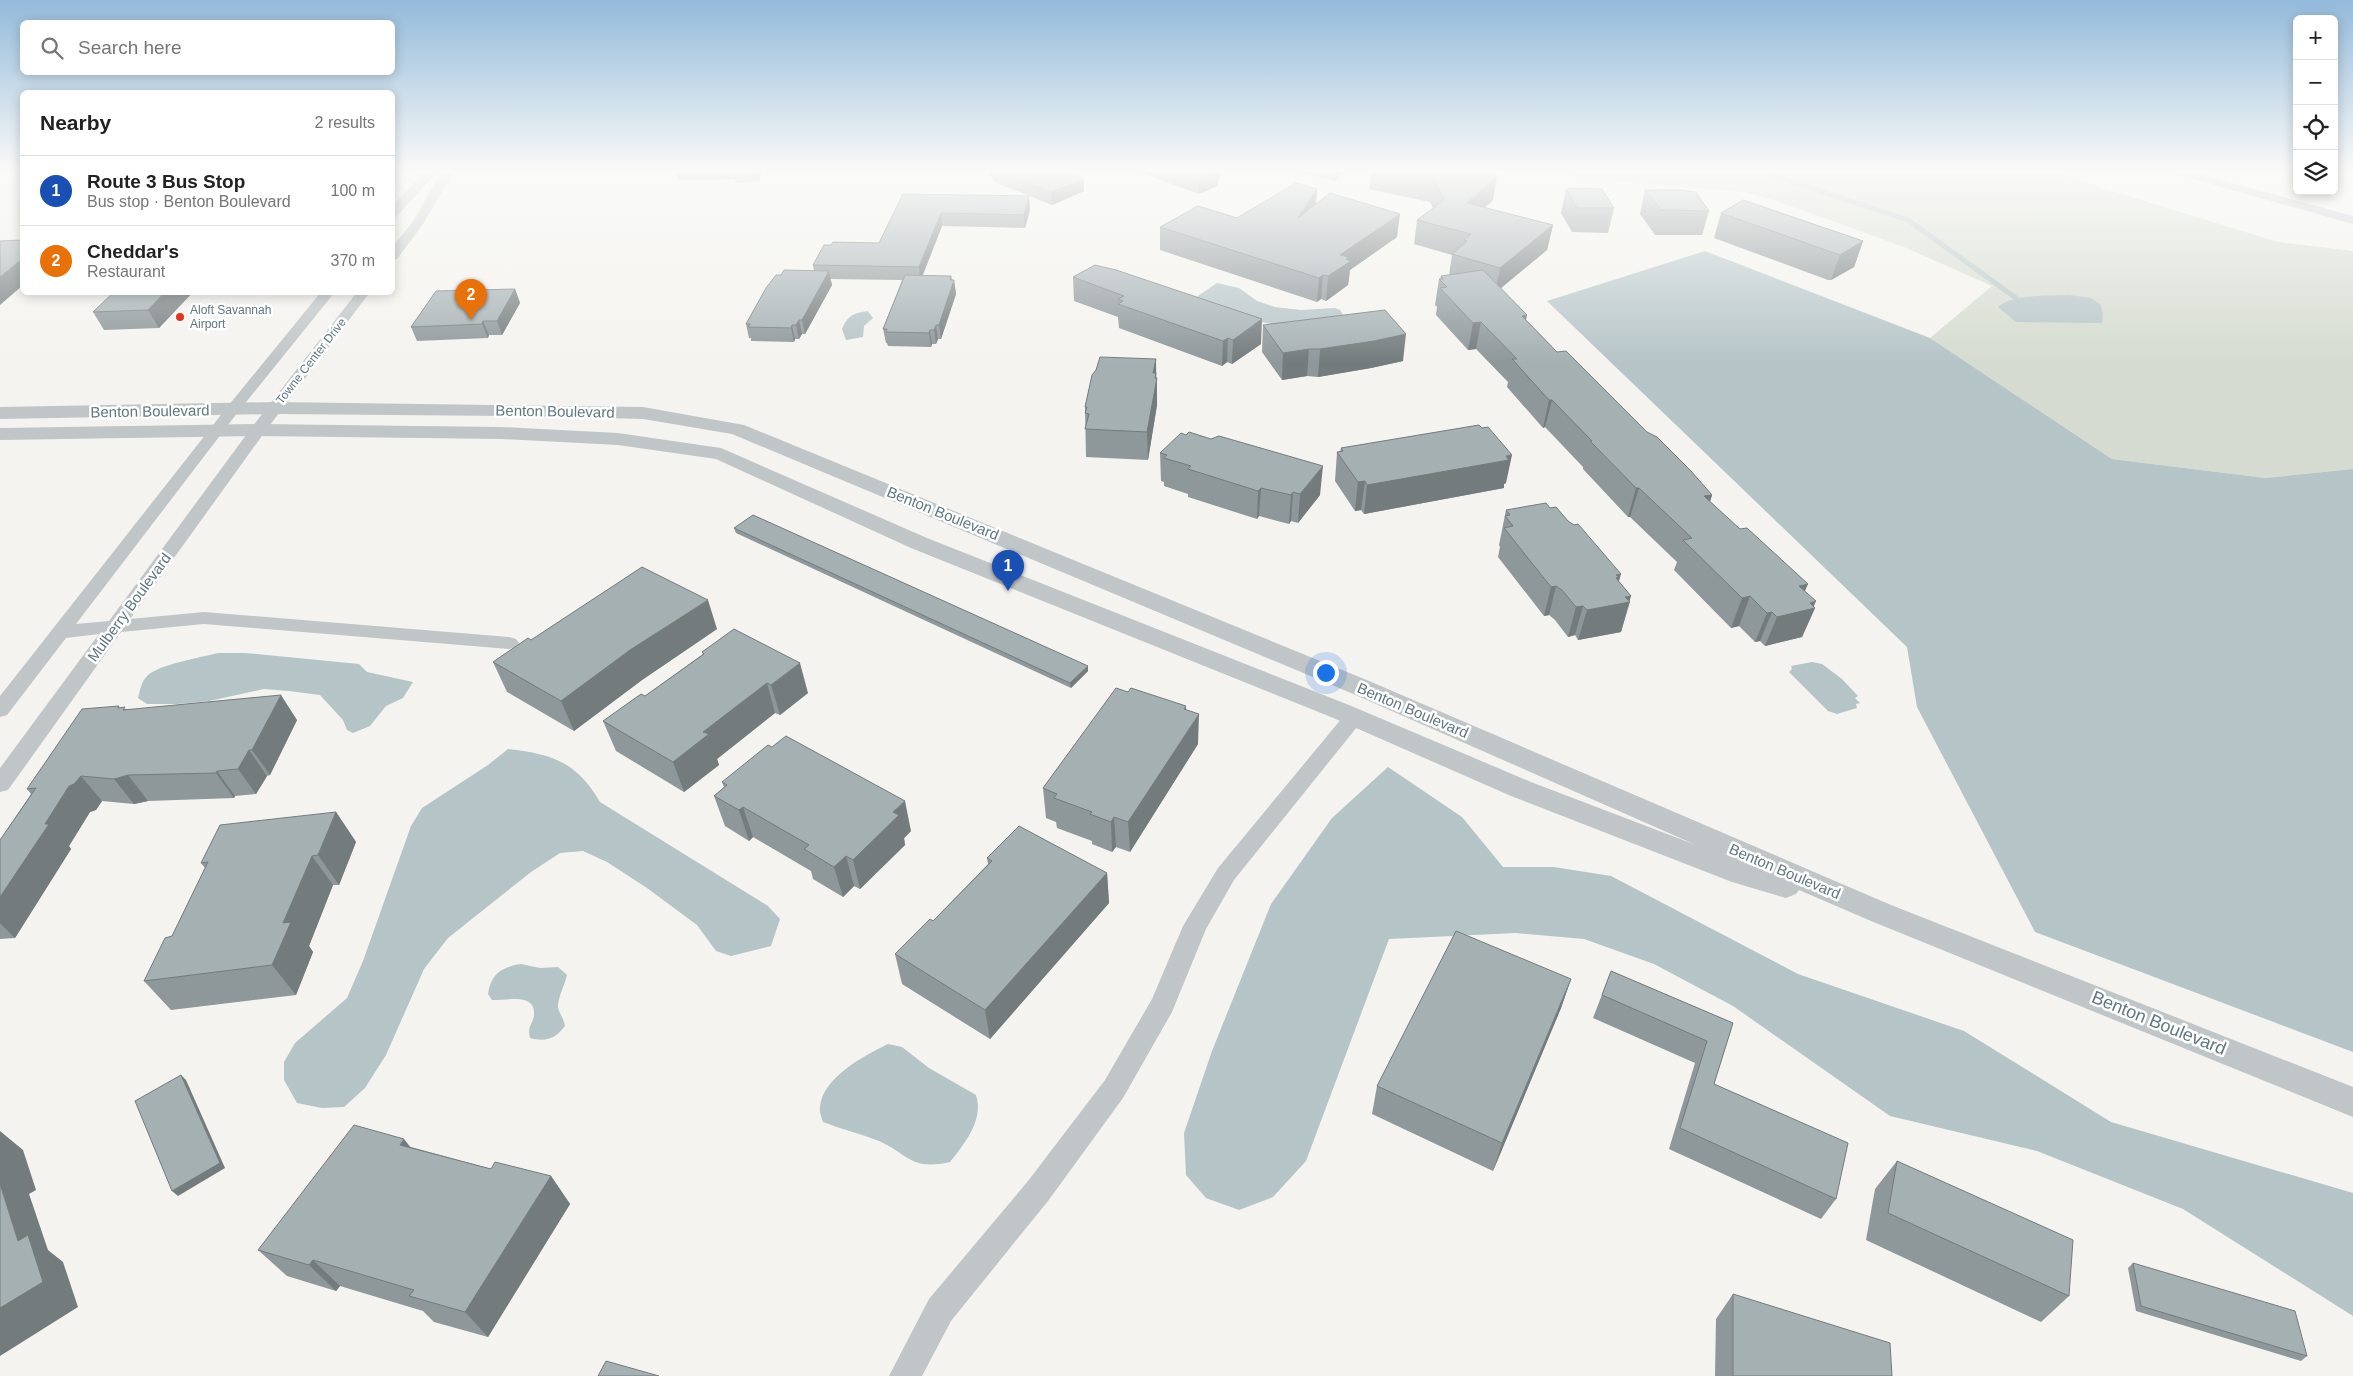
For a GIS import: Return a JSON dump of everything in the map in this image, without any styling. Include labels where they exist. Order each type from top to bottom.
[{"type":"street","points":[[395,252],[408,235]]},
{"type":"street","name":"Towne Center Drive","points":[[233,409],[327,295]]},
{"type":"street","name":"Towne Center Drive","points":[[258,430],[362,295]]},
{"type":"street","name":"Benton Boulevard","points":[[0,414],[275,408],[643,413],[737,429],[1351,684],[1881,913],[2353,1102]]},
{"type":"street","points":[[0,710],[233,409]]},
{"type":"street","name":"Benton Boulevard","points":[[0,434],[258,430],[511,433],[618,439],[721,454],[919,544],[1354,718],[1521,789],[1742,874],[1881,913]]},
{"type":"street","name":"Mulberry Boulevard","points":[[0,784],[258,430]]},
{"type":"street","points":[[61,632],[204,618],[509,643]]},
{"type":"street","points":[[905,1376],[940,1310],[1004,1234],[1114,1089],[1163,1004],[1195,926],[1226,874],[1354,718]]},
{"type":"shaded area","points":[[1871,235],[2256,235],[2278,242],[2353,251],[2353,469],[2265,478],[2112,459],[1930,338],[1992,286],[1904,247]]},
{"type":"shaded area","points":[[1705,251],[1930,338],[2112,459],[2265,478],[2353,469],[2353,1052],[2035,932],[1917,707],[1907,647],[1547,301]]},
{"type":"shaded area","points":[[1217,283],[1239,288],[1257,301],[1275,307],[1301,310],[1335,308],[1340,310],[1343,315],[1281,325],[1262,322],[1195,298]]},
{"type":"shaded area","points":[[2069,295],[2091,298],[2100,304],[2103,314],[2102,323],[2016,322],[1998,307],[2012,300],[2022,298]]},
{"type":"shaded area","points":[[868,311],[873,318],[864,326],[863,337],[846,340],[842,329],[849,318],[855,314]]},
{"type":"shaded area","points":[[218,653],[245,653],[359,664],[367,672],[413,682],[403,698],[386,706],[370,726],[353,733],[347,730],[343,720],[320,695],[264,689],[209,701],[178,704],[147,704],[138,698],[143,681],[152,672],[170,665]]},
{"type":"shaded area","points":[[1812,662],[1822,664],[1842,679],[1858,696],[1855,698],[1860,703],[1856,704],[1857,708],[1837,714],[1828,711],[1789,672],[1792,669],[1791,666]]},
{"type":"shaded area","points":[[508,749],[538,754],[562,762],[582,778],[600,802],[768,906],[780,919],[771,946],[731,956],[716,951],[697,925],[647,888],[607,862],[583,851],[560,853],[531,872],[448,938],[424,969],[386,1055],[365,1088],[344,1107],[322,1108],[297,1103],[284,1080],[284,1062],[295,1043],[347,998],[363,961],[411,826],[422,808],[488,765]]},
{"type":"shaded area","points":[[1388,767],[1462,817],[1503,867],[1554,867],[1611,876],[1798,974],[1964,1031],[2111,1122],[2353,1193],[2353,1316],[2183,1209],[2037,1151],[1890,1116],[1733,1006],[1654,964],[1584,939],[1516,933],[1389,939],[1306,1161],[1273,1197],[1239,1210],[1206,1198],[1186,1175],[1184,1133],[1212,1051],[1271,904],[1332,818]]},
{"type":"shaded area","points":[[521,964],[540,968],[558,967],[567,975],[558,1007],[565,1026],[554,1037],[541,1040],[530,1038],[530,1028],[534,1015],[530,1003],[519,999],[492,1000],[488,994],[489,987],[498,973],[508,967]]},
{"type":"shaded area","points":[[888,1044],[902,1047],[929,1068],[976,1095],[977,1113],[972,1131],[950,1162],[937,1164],[918,1163],[879,1141],[823,1122],[820,1107],[828,1086],[836,1077],[857,1061]]},
{"type":"building","points":[[883,235],[932,235],[919,267],[813,265],[824,245],[831,245],[833,242],[879,243]]},
{"type":"building","points":[[1186,235],[1369,235],[1340,255],[1349,257],[1346,259],[1351,261],[1328,276],[1323,275],[1319,278]]},
{"type":"building","points":[[1470,235],[1540,235],[1500,268],[1452,254],[1467,241],[1464,240]]},
{"type":"building","points":[[1784,235],[1846,235],[1863,241],[1840,255]]},
{"type":"building","points":[[20,240],[20,261],[0,277],[0,241]]},
{"type":"building","points":[[1095,265],[1116,270],[1262,319],[1233,340],[1228,338],[1223,341],[1118,304],[1123,301],[1118,299],[1124,296],[1073,277]]},
{"type":"building","points":[[784,270],[829,271],[802,320],[799,320],[796,325],[792,325],[791,328],[748,327],[750,324],[746,324],[766,288],[776,275],[781,275]]},
{"type":"building","points":[[1483,270],[1527,315],[1522,316],[1557,352],[1566,351],[1647,432],[1657,437],[1691,471],[1712,495],[1704,496],[1740,529],[1747,528],[1808,584],[1799,586],[1816,601],[1810,603],[1815,608],[1777,617],[1772,612],[1767,613],[1750,596],[1742,598],[1683,540],[1692,538],[1639,488],[1636,488],[1552,400],[1549,400],[1512,359],[1517,359],[1481,322],[1473,323],[1440,288],[1447,287],[1439,279],[1443,279],[1441,276]]},
{"type":"building","points":[[905,275],[951,276],[950,280],[954,280],[939,325],[936,325],[934,330],[930,330],[929,333],[886,332],[887,329],[883,329]]},
{"type":"building","points":[[515,289],[497,321],[483,321],[482,324],[411,327],[436,291]]},
{"type":"building","points":[[111,295],[162,295],[148,310],[93,312]]},
{"type":"building","points":[[1385,310],[1406,334],[1374,341],[1283,353],[1263,325]]},
{"type":"building","points":[[1100,357],[1156,359],[1153,373],[1156,373],[1155,378],[1157,378],[1147,432],[1085,429],[1089,414],[1085,413],[1087,407],[1085,407],[1092,375],[1096,370]]},
{"type":"building","points":[[1479,425],[1482,428],[1488,427],[1512,455],[1506,456],[1509,460],[1367,485],[1365,481],[1358,482],[1337,452],[1343,451],[1341,448]]},
{"type":"building","points":[[1189,432],[1211,439],[1219,436],[1323,466],[1300,494],[1293,492],[1291,495],[1261,488],[1258,491],[1188,469],[1191,466],[1164,458],[1167,455],[1160,453],[1181,433],[1186,435]]},
{"type":"building","points":[[1546,503],[1550,508],[1556,507],[1574,525],[1578,524],[1621,574],[1616,575],[1619,577],[1616,578],[1631,596],[1625,597],[1630,602],[1587,610],[1583,606],[1576,607],[1562,590],[1556,586],[1551,587],[1504,528],[1513,526],[1505,516],[1510,515],[1506,510]]},
{"type":"building","points":[[753,515],[1088,666],[1070,683],[734,528]]},
{"type":"building","points":[[642,567],[708,600],[630,650],[561,701],[493,662],[528,638],[531,640]]},
{"type":"building","points":[[734,629],[800,663],[771,685],[767,683],[703,732],[709,734],[673,762],[603,721],[641,694],[645,696],[704,654],[702,652]]},
{"type":"building","points":[[1116,688],[1128,692],[1131,688],[1186,706],[1184,709],[1199,714],[1128,822],[1114,817],[1111,822],[1090,814],[1092,812],[1054,798],[1057,794],[1043,788]]},
{"type":"building","points":[[281,695],[252,750],[249,750],[238,769],[217,771],[216,773],[128,775],[114,779],[81,776],[74,784],[69,786],[45,824],[49,824],[0,897],[0,840],[36,788],[27,789],[82,709],[119,706],[118,708],[125,707],[123,710]]},
{"type":"building","points":[[786,736],[905,801],[893,812],[899,815],[853,860],[846,856],[834,867],[804,849],[809,845],[743,807],[739,810],[714,796],[727,785],[722,782],[768,745],[772,747]]},
{"type":"building","points":[[336,812],[318,855],[312,856],[283,923],[291,922],[272,965],[144,981],[165,938],[172,936],[208,862],[201,863],[220,825]]},
{"type":"building","points":[[1019,826],[1107,873],[985,1010],[895,954],[930,919],[933,921],[992,861],[987,858]]},
{"type":"building","points":[[1456,931],[1571,979],[1502,1143],[1377,1086]]},
{"type":"building","points":[[1611,971],[1733,1023],[1714,1084],[1848,1143],[1836,1199],[1680,1128],[1707,1041],[1602,995]]},
{"type":"building","points":[[181,1075],[220,1163],[172,1191],[135,1101]]},
{"type":"building","points":[[354,1125],[404,1139],[400,1145],[491,1169],[495,1162],[551,1176],[465,1312],[409,1296],[414,1290],[313,1260],[309,1265],[258,1250]]},
{"type":"building","points":[[1897,1161],[2073,1240],[2069,1296],[1888,1213]]},
{"type":"building","points":[[0,1184],[18,1241],[28,1235],[43,1282],[0,1308]]},
{"type":"building","points":[[2133,1263],[2295,1311],[2307,1356],[2141,1306]]},
{"type":"building","points":[[1733,1294],[1890,1343],[1892,1376],[1733,1376]]},
{"type":"building","points":[[606,1361],[659,1376],[598,1376]]},
{"type":"waterway","points":[[1929,235],[2016,298]]},
{"type":"place","name":"Aloft Savannah Airport","points":[[180,317]]},
{"type":"place","name":"Cheddar's","points":[[471,320]]},
{"type":"place","name":"Route 3 Bus Stop","points":[[1008,591]]}]
